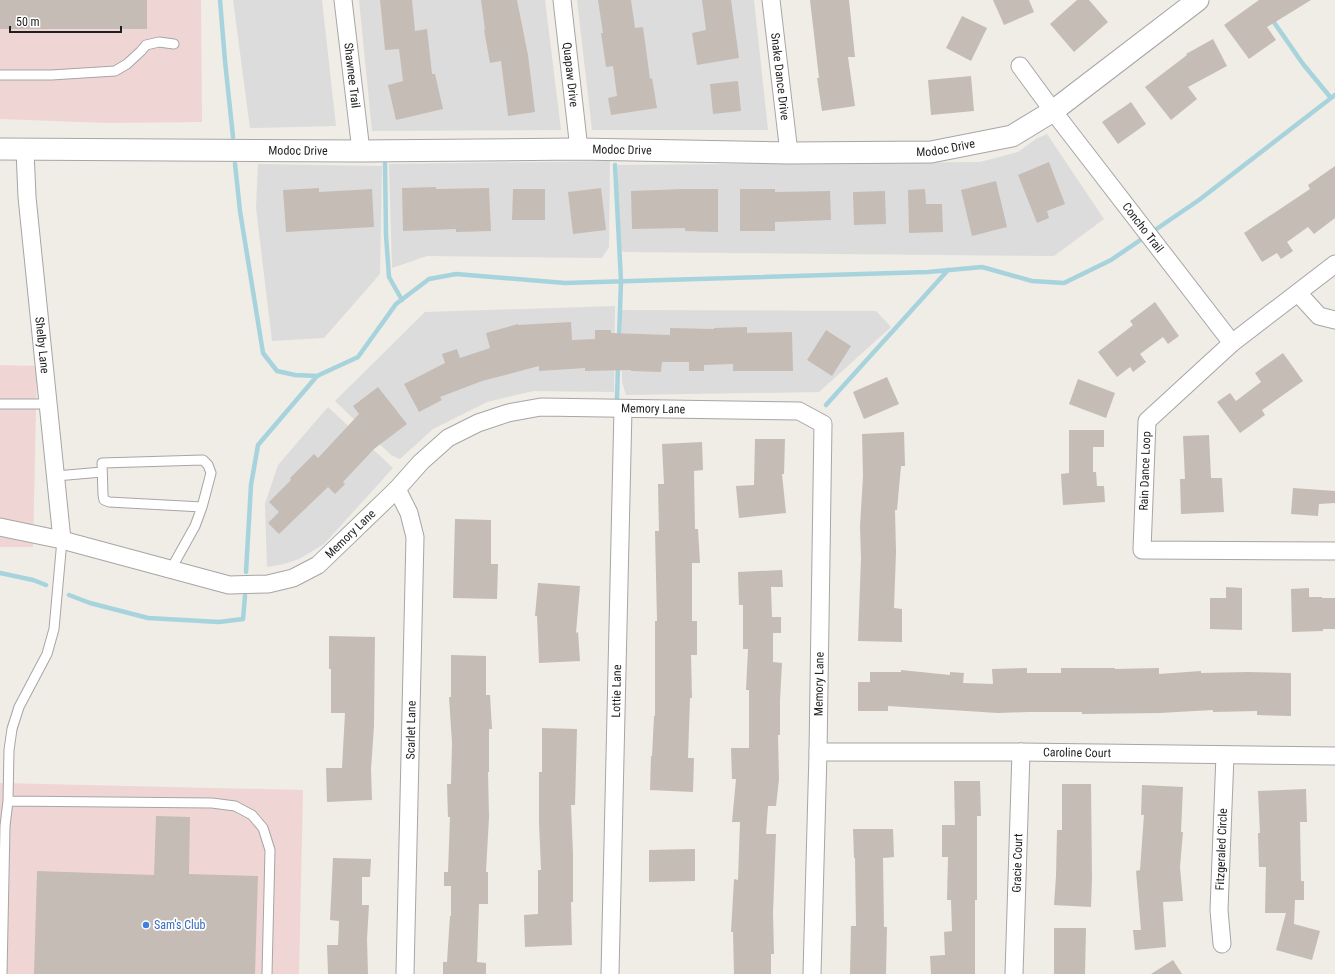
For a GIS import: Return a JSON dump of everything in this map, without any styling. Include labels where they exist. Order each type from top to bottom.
[{"type":"street","name":"Shawnee Trail","points":[[343,0],[361,151]]},
{"type":"street","name":"Quapaw Drive","points":[[562,0],[579,149]]},
{"type":"street","name":"Snake Dance Drive","points":[[771,0],[789,153]]},
{"type":"street","name":"Modoc Drive","points":[[0,150],[361,151],[579,149],[789,153],[931,152],[1012,136],[1053,111],[1198,0]]},
{"type":"street","name":"Concho Trail","points":[[1020,66],[1232,343]]},
{"type":"street","name":"Shelby Lane","points":[[25,150],[28,204],[62,540]]},
{"type":"street","name":"Rain Dance Loop","points":[[1335,264],[1232,343],[1147,421],[1142,550],[1335,551]]},
{"type":"street","points":[[1298,293],[1319,316],[1335,320]]},
{"type":"street","name":"Memory Lane","points":[[0,527],[62,540],[229,585],[268,584],[293,578],[318,564],[448,438],[478,423],[508,413],[541,407],[799,411],[822,424],[818,752],[812,974]]},
{"type":"street","name":"Lottie Lane","points":[[610,974],[623,409]]},
{"type":"street","name":"Scarlet Lane","points":[[397,489],[409,513],[415,537],[405,974]]},
{"type":"street","name":"Caroline Court","points":[[818,752],[1022,752],[1335,756]]},
{"type":"street","name":"Gracie Court","points":[[1014,974],[1022,752]]},
{"type":"street","name":"Fitzgeraled Circle","points":[[1222,944],[1219,910],[1225,755]]},
{"type":"lane","points":[[0,75],[51,75],[115,71],[136,56],[146,45],[159,42],[174,44]]},
{"type":"lane","points":[[0,404],[48,404]]},
{"type":"lane","points":[[171,569],[194,526],[202,507],[211,473],[208,465],[203,460],[102,463],[104,500],[109,502],[202,507]]},
{"type":"lane","points":[[56,476],[102,472]]},
{"type":"lane","points":[[2,974],[2,826],[8,802],[9,750],[12,729],[19,707],[48,654],[54,629],[62,540]]},
{"type":"lane","points":[[8,802],[212,803],[235,806],[252,815],[264,828],[270,850],[267,974]]},
{"type":"shaded area","points":[[0,0],[201,0],[202,122],[107,123],[0,119]]},
{"type":"shaded area","points":[[233,0],[322,0],[336,126],[250,128]]},
{"type":"shaded area","points":[[359,0],[545,0],[561,130],[372,131]]},
{"type":"shaded area","points":[[577,0],[754,0],[768,130],[592,130]]},
{"type":"shaded area","points":[[1047,134],[1104,219],[1054,256],[624,252],[618,248],[618,165],[980,162],[1018,152],[1036,139]]},
{"type":"shaded area","points":[[610,161],[609,247],[602,258],[427,256],[392,268],[389,164]]},
{"type":"shaded area","points":[[258,164],[382,166],[380,274],[324,338],[272,341],[256,208]]},
{"type":"shaded area","points":[[615,306],[614,392],[533,391],[487,402],[433,429],[400,459],[391,455],[335,401],[425,312]]},
{"type":"shaded area","points":[[622,310],[876,311],[891,327],[819,392],[626,395],[622,382]]},
{"type":"shaded area","points":[[0,365],[37,366],[33,547],[0,547]]},
{"type":"shaded area","points":[[328,407],[393,468],[324,544],[299,559],[284,564],[267,567],[265,504],[278,465]]},
{"type":"shaded area","points":[[0,783],[303,790],[299,974],[0,974]]},
{"type":"building","points":[[0,0],[147,0],[147,29],[0,29]]},
{"type":"building","points":[[380,0],[412,0],[415,31],[427,29],[432,74],[435,74],[443,109],[396,120],[388,85],[403,81],[399,49],[385,50]]},
{"type":"building","points":[[481,0],[517,0],[528,55],[535,112],[508,116],[501,61],[490,63],[484,30]]},
{"type":"building","points":[[598,0],[631,0],[635,28],[643,27],[650,79],[652,78],[657,108],[611,115],[608,98],[617,96],[613,66],[606,67]]},
{"type":"building","points":[[702,0],[731,0],[739,58],[697,65],[692,33],[706,30]]},
{"type":"building","points":[[810,0],[849,0],[855,57],[848,57],[855,106],[822,111],[817,78],[819,78]]},
{"type":"building","points":[[993,0],[1029,0],[1034,12],[1004,25]]},
{"type":"building","points":[[1077,0],[1089,0],[1108,22],[1074,52],[1050,24]]},
{"type":"building","points":[[1259,0],[1311,0],[1267,27],[1276,40],[1249,59],[1224,25]]},
{"type":"building","points":[[962,16],[987,28],[971,61],[946,48]]},
{"type":"building","points":[[1213,39],[1227,66],[1188,87],[1197,99],[1171,120],[1145,87],[1187,55],[1186,54]]},
{"type":"building","points":[[971,76],[974,111],[931,115],[928,80]]},
{"type":"building","points":[[738,81],[741,111],[713,114],[710,84]]},
{"type":"building","points":[[1131,102],[1146,124],[1118,144],[1102,122]]},
{"type":"building","points":[[1049,162],[1065,204],[1047,211],[1049,218],[1037,223],[1018,175]]},
{"type":"building","points":[[1335,166],[1335,218],[1314,234],[1308,227],[1287,242],[1293,251],[1281,259],[1277,253],[1262,262],[1244,233],[1310,189],[1308,185]]},
{"type":"building","points":[[996,181],[1007,227],[972,236],[961,190]]},
{"type":"building","points":[[436,187],[436,189],[489,188],[491,231],[456,232],[456,229],[403,231],[402,188]]},
{"type":"building","points":[[319,188],[319,192],[372,189],[374,227],[286,232],[283,190]]},
{"type":"building","points":[[601,188],[606,230],[573,234],[568,192]]},
{"type":"building","points":[[513,189],[545,189],[545,220],[512,220]]},
{"type":"building","points":[[718,189],[718,232],[685,231],[685,228],[632,229],[631,191]]},
{"type":"building","points":[[740,189],[775,189],[775,192],[830,191],[831,220],[775,222],[775,231],[740,231]]},
{"type":"building","points":[[925,189],[926,204],[942,204],[943,232],[909,233],[908,190]]},
{"type":"building","points":[[885,191],[886,224],[854,225],[853,192]]},
{"type":"building","points":[[1155,302],[1179,336],[1168,344],[1163,337],[1140,354],[1146,362],[1133,372],[1130,367],[1117,377],[1098,352],[1133,325],[1130,321]]},
{"type":"building","points":[[571,322],[572,340],[595,339],[595,330],[611,330],[611,333],[670,335],[670,328],[714,329],[747,327],[747,333],[792,332],[793,371],[733,371],[733,364],[704,365],[704,371],[689,371],[689,362],[662,362],[661,372],[631,370],[585,371],[585,368],[539,371],[539,366],[482,381],[440,397],[442,400],[419,412],[404,384],[445,363],[442,354],[457,349],[460,358],[490,348],[486,333],[518,324]]},
{"type":"building","points":[[826,330],[851,346],[832,376],[807,360]]},
{"type":"building","points":[[1283,353],[1303,381],[1262,410],[1265,415],[1240,433],[1217,402],[1230,393],[1236,401],[1261,382],[1255,373]]},
{"type":"building","points":[[887,377],[899,404],[864,419],[853,392]]},
{"type":"building","points":[[1078,379],[1115,393],[1106,418],[1069,404]]},
{"type":"building","points":[[378,387],[407,424],[374,449],[343,482],[345,484],[335,494],[328,487],[279,534],[268,523],[279,512],[269,502],[314,454],[318,458],[359,414],[353,406]]},
{"type":"building","points":[[1069,430],[1104,430],[1104,447],[1093,447],[1093,472],[1096,472],[1097,486],[1104,486],[1105,502],[1063,505],[1061,474],[1069,473]]},
{"type":"building","points":[[904,432],[905,466],[901,466],[897,510],[895,510],[896,552],[894,608],[902,609],[902,642],[858,641],[861,558],[860,526],[863,476],[862,434]]},
{"type":"building","points":[[1209,435],[1211,478],[1222,478],[1224,512],[1181,514],[1180,479],[1185,479],[1183,436]]},
{"type":"building","points":[[755,439],[785,439],[784,474],[782,474],[786,513],[739,518],[736,486],[754,485]]},
{"type":"building","points":[[702,442],[703,470],[694,471],[695,529],[698,529],[700,563],[692,563],[692,621],[697,621],[697,655],[691,655],[692,698],[690,698],[688,758],[694,758],[693,792],[650,790],[651,756],[655,716],[655,621],[657,621],[655,531],[659,531],[658,484],[664,484],[662,444]]},
{"type":"building","points":[[1293,488],[1335,491],[1335,503],[1319,504],[1318,516],[1291,514]]},
{"type":"building","points":[[455,519],[491,520],[491,564],[498,564],[497,599],[453,598]]},
{"type":"building","points":[[782,570],[783,587],[771,587],[772,617],[781,617],[781,633],[773,633],[773,662],[782,663],[780,735],[778,735],[779,779],[776,806],[768,806],[766,834],[776,834],[773,913],[774,954],[771,954],[771,974],[734,974],[733,932],[731,932],[734,879],[738,880],[740,822],[732,822],[736,779],[732,779],[731,748],[749,748],[749,690],[746,690],[748,649],[743,649],[743,605],[739,605],[738,572]]},
{"type":"building","points":[[538,583],[580,586],[576,633],[578,632],[580,661],[539,663],[537,616],[535,616]]},
{"type":"building","points":[[1226,587],[1242,588],[1242,630],[1210,629],[1210,598],[1226,598]]},
{"type":"building","points":[[1309,588],[1309,597],[1335,598],[1335,629],[1292,632],[1291,589]]},
{"type":"building","points":[[329,636],[375,637],[374,726],[371,769],[372,800],[327,802],[326,768],[342,768],[345,713],[331,713]]},
{"type":"building","points":[[451,655],[486,656],[486,695],[490,695],[492,729],[489,729],[488,772],[489,817],[486,872],[488,872],[488,904],[479,904],[477,962],[486,963],[486,974],[443,974],[443,962],[447,962],[451,916],[451,886],[444,886],[444,872],[448,872],[450,817],[448,817],[447,784],[451,784],[452,743],[449,697],[451,697]]},
{"type":"building","points":[[1027,668],[1027,673],[1061,673],[1061,668],[1159,668],[1159,674],[1201,671],[1201,673],[1291,673],[1291,716],[1257,715],[1257,711],[1213,712],[1213,710],[1159,713],[998,713],[888,706],[888,711],[858,711],[858,682],[870,682],[870,672],[901,672],[901,670],[950,675],[950,672],[964,673],[963,683],[993,684],[992,669]]},
{"type":"building","points":[[542,728],[577,729],[575,805],[571,805],[573,854],[573,902],[571,902],[572,945],[525,947],[524,915],[538,914],[538,870],[541,870],[539,772],[542,772]]},
{"type":"building","points":[[954,781],[980,781],[981,816],[977,816],[975,974],[931,974],[930,956],[945,955],[944,932],[952,931],[951,900],[947,900],[948,857],[942,857],[942,825],[955,825]]},
{"type":"building","points":[[1062,784],[1091,784],[1091,907],[1054,905],[1057,830],[1062,830]]},
{"type":"building","points":[[1142,785],[1183,787],[1181,832],[1183,832],[1180,867],[1183,901],[1163,902],[1166,947],[1135,950],[1133,930],[1141,930],[1136,871],[1140,870],[1144,815],[1141,815]]},
{"type":"building","points":[[1306,789],[1307,822],[1300,822],[1301,881],[1304,881],[1304,900],[1295,900],[1294,924],[1320,931],[1312,960],[1276,950],[1286,913],[1265,913],[1266,867],[1259,867],[1258,833],[1260,833],[1258,791]]},
{"type":"building","name":"Sam's Club","points":[[156,816],[190,817],[189,874],[258,876],[255,974],[34,974],[37,871],[154,875]]},
{"type":"building","points":[[853,829],[893,829],[894,857],[883,858],[884,927],[887,927],[886,974],[850,974],[851,926],[856,926]]},
{"type":"building","points":[[695,849],[695,881],[649,882],[649,850]]},
{"type":"building","points":[[333,858],[371,859],[370,877],[362,877],[362,905],[369,905],[367,939],[368,974],[328,974],[327,945],[338,945],[339,921],[330,920]]},
{"type":"building","points":[[1054,928],[1086,928],[1085,974],[1054,974]]},
{"type":"building","points":[[1173,960],[1182,974],[1151,974]]},
{"type":"waterway","points":[[220,0],[233,137]]},
{"type":"waterway","points":[[1271,18],[1303,64],[1331,98]]},
{"type":"waterway","points":[[246,572],[251,485],[258,445],[317,376],[358,357],[396,304],[429,279],[456,274],[565,283],[928,272],[982,267],[1032,281],[1064,283],[1111,260],[1199,200],[1335,95]]},
{"type":"waterway","points":[[235,164],[240,211],[263,353],[277,371],[295,375],[317,376]]},
{"type":"waterway","points":[[385,164],[386,235],[389,277],[402,300]]},
{"type":"waterway","points":[[615,165],[621,281],[619,339]]},
{"type":"waterway","points":[[826,405],[948,270]]},
{"type":"waterway","points":[[617,399],[618,365]]},
{"type":"waterway","points":[[0,573],[33,580],[46,585]]},
{"type":"waterway","points":[[69,595],[90,603],[148,618],[219,622],[243,619],[245,596]]},
{"type":"place","name":"Sam's Club","points":[[146,925]]}]
